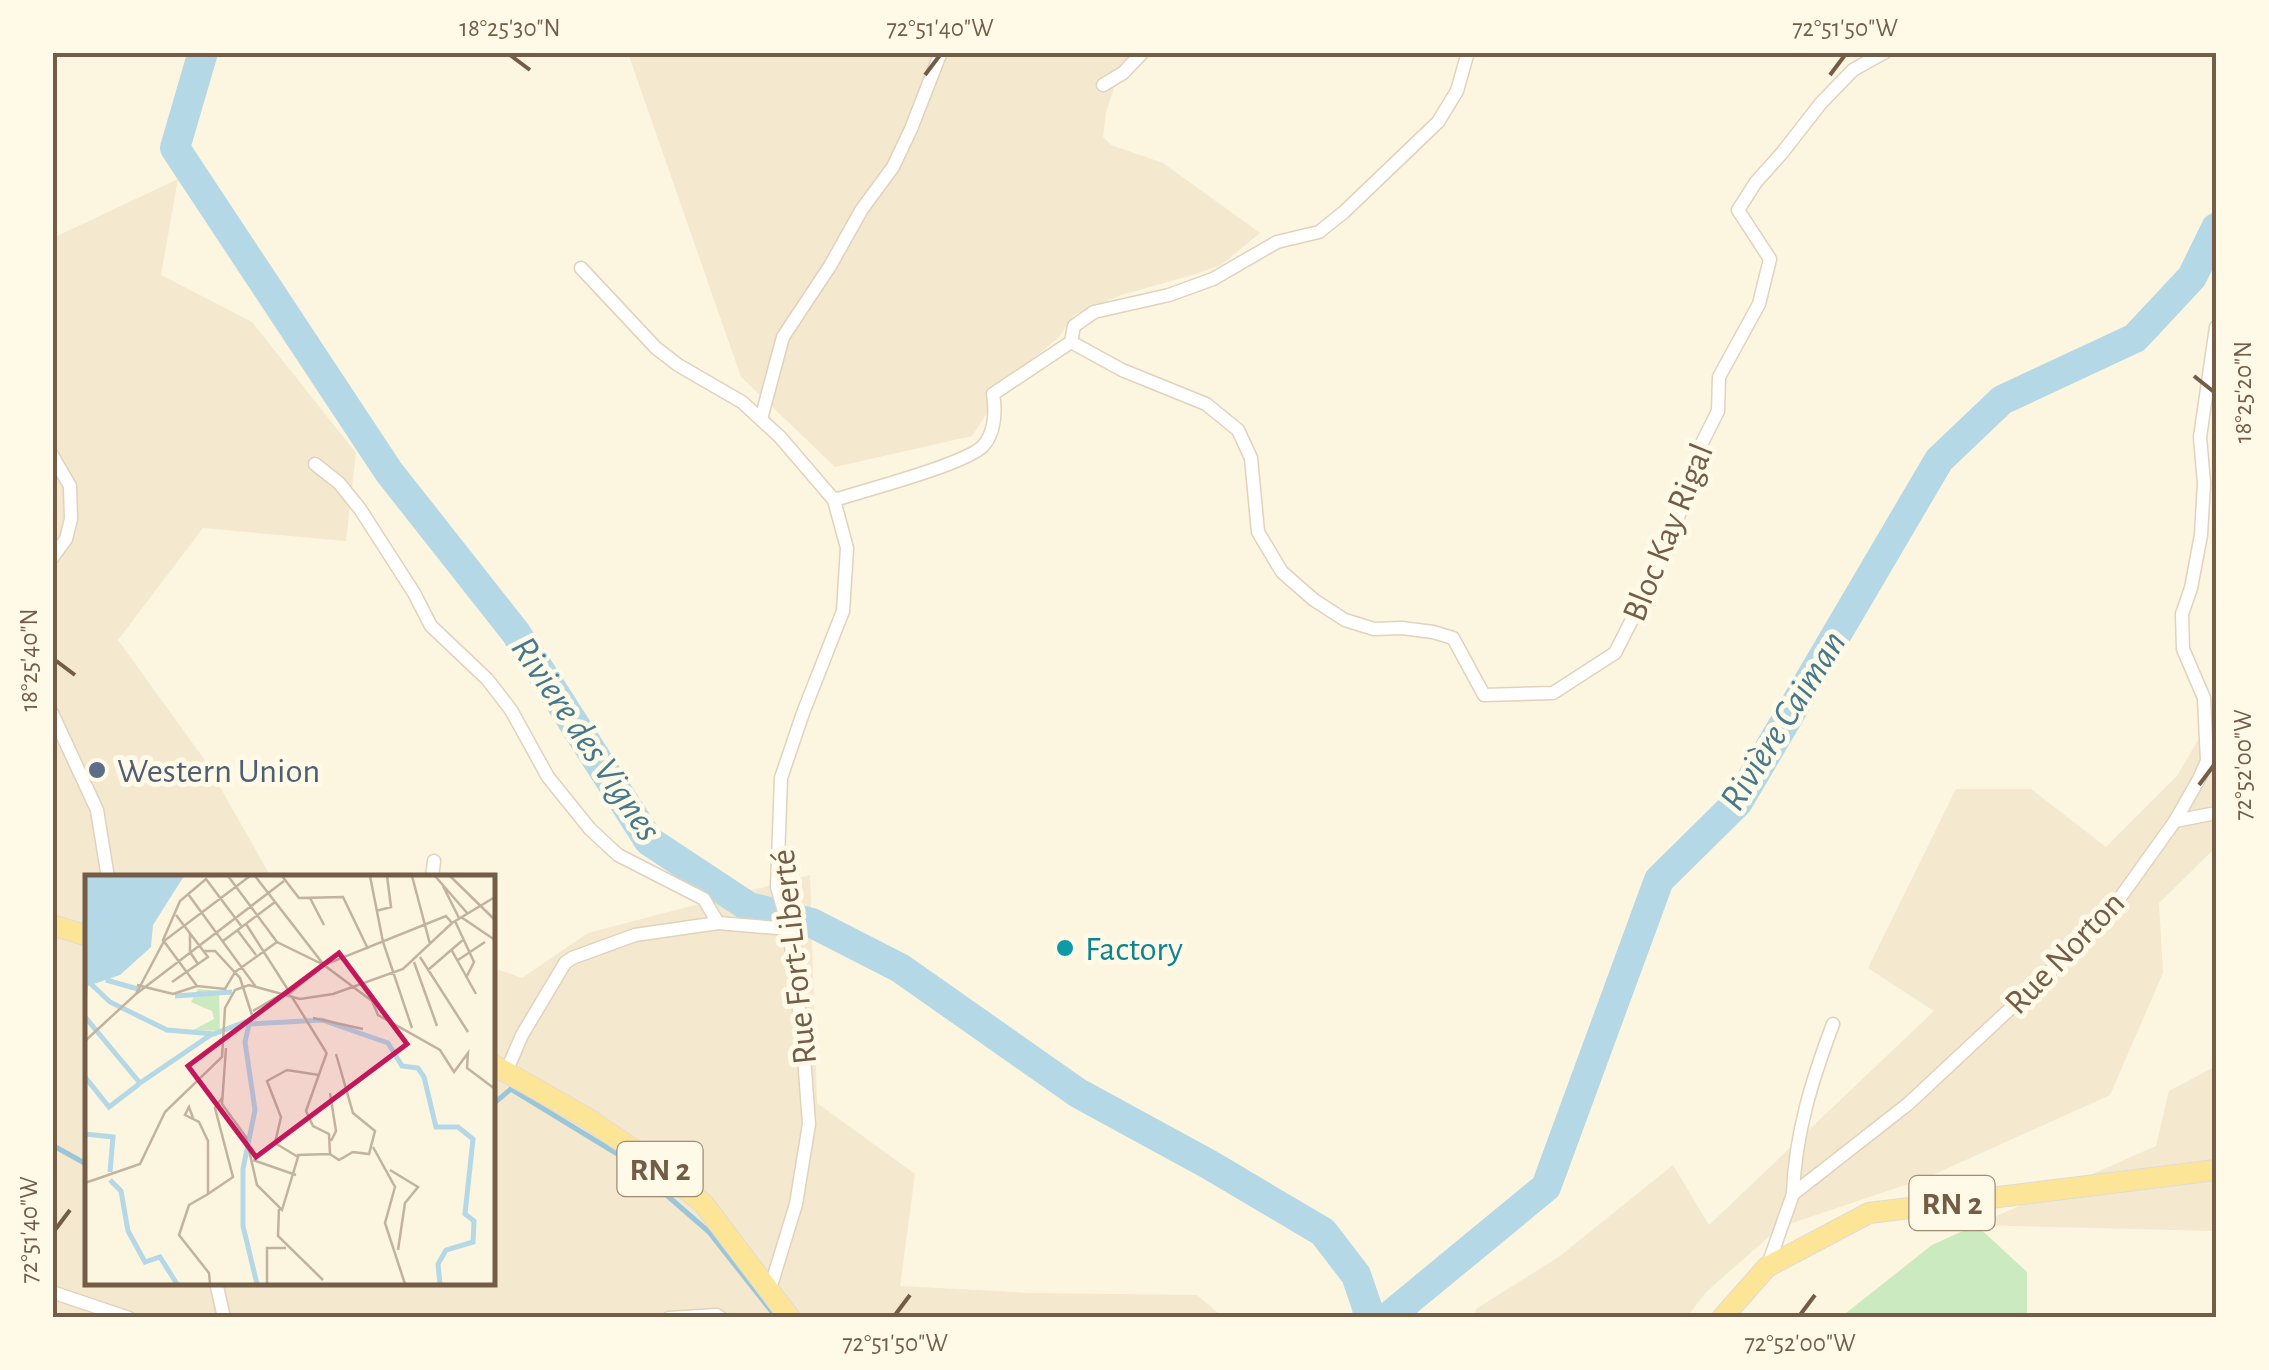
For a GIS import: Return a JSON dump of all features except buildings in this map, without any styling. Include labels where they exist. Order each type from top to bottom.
[{"type":"main road","points":[[52,925],[85,935]]},
{"type":"main road","name":"RN 2","points":[[500,1067],[650,1160],[703,1203],[790,1318]]},
{"type":"main road","name":"RN 2","points":[[1722,1318],[1767,1268],[1869,1213],[2216,1170]]},
{"type":"street","points":[[761,419],[783,337],[830,266],[862,208],[893,167],[941,52]]},
{"type":"street","points":[[1102,85],[1123,74],[1143,52]]},
{"type":"street","points":[[834,500],[976,452],[987,442],[996,411],[994,394],[1071,342],[1074,326],[1094,312],[1169,295],[1213,279],[1277,242],[1319,232],[1438,122],[1457,92],[1468,52]]},
{"type":"street","name":"Bloc Kay Rigal","points":[[1071,342],[1122,370],[1206,404],[1238,430],[1252,458],[1258,532],[1282,572],[1314,600],[1346,620],[1374,628],[1402,628],[1453,638],[1484,695],[1554,693],[1616,653],[1668,547],[1700,447],[1718,411],[1719,377],[1758,304],[1770,258],[1738,210],[1821,103],[1854,70],[1884,52]]},
{"type":"street","name":"Rue Fort-Liberté","points":[[581,268],[656,348],[742,402],[780,438],[834,500],[846,548],[843,611],[781,778],[777,887],[789,930],[804,1043],[809,1124],[796,1204],[770,1289]]},
{"type":"street","name":"Rue Norton","points":[[1792,1194],[1908,1104],[2102,923],[2175,821],[2207,761],[2204,698],[2183,648],[2182,614],[2201,535],[2204,483],[2200,437],[2216,327]]},
{"type":"street","points":[[52,454],[70,486],[71,519],[66,539],[52,558]]},
{"type":"street","points":[[315,464],[360,509],[431,626],[487,679],[512,710],[548,778],[590,829],[618,855],[704,899],[718,923]]},
{"type":"street","points":[[52,713],[97,810],[108,875]]},
{"type":"street","points":[[2175,821],[2216,812]]},
{"type":"street","points":[[432,875],[434,861]]},
{"type":"street","points":[[500,1067],[565,963],[572,958],[635,936],[718,923],[789,930]]},
{"type":"street","points":[[1767,1268],[1792,1194],[1794,1159],[1813,1076],[1833,1024]]},
{"type":"street","points":[[217,1285],[224,1318]]},
{"type":"street","points":[[52,1292],[129,1318]]},
{"type":"street","points":[[669,1318],[721,1318]]},
{"type":"shaded area","points":[[628,53],[1137,53],[1121,68],[1106,112],[1103,137],[1111,145],[1163,163],[1260,233],[1221,265],[1121,295],[1075,314],[1059,337],[1010,378],[972,436],[835,467],[741,377]]},
{"type":"shaded area","points":[[178,179],[161,275],[252,322],[356,453],[346,541],[203,528],[118,640],[204,759],[270,875],[85,875],[85,1285],[495,1285],[495,969],[522,978],[588,933],[810,875],[817,1103],[915,1174],[900,1286],[1031,1293],[1197,1295],[1223,1317],[53,1318],[53,238]]},
{"type":"shaded area","points":[[2216,709],[2216,847],[2159,903],[2163,973],[2110,1095],[1926,1178],[1780,1227],[1706,1292],[1687,1317],[1474,1318],[1476,1309],[1560,1256],[1673,1165],[1709,1225],[1934,1011],[1868,968],[1956,789],[2031,789],[2106,847],[2177,776]]},
{"type":"shaded area","points":[[2216,1066],[2216,1231],[1976,1225],[2156,1146],[2169,1091]]},
{"type":"green space","points":[[1976,1225],[2027,1272],[2027,1317],[1841,1317],[1932,1245]]},
{"type":"waterway","name":"Riviere des Vignes","points":[[203,52],[175,148],[389,472],[516,633],[649,841],[749,907],[812,923],[900,968],[1078,1093],[1323,1232],[1356,1275],[1368,1318]]},
{"type":"waterway","name":"Rivière Caiman","points":[[1387,1318],[1546,1187],[1659,880],[1738,802],[1939,460],[2002,400],[2135,338],[2192,277],[2216,228]]},
{"type":"waterway","points":[[495,1102],[511,1089],[624,1158],[709,1232],[776,1317]]},
{"type":"waterway","points":[[52,1145],[85,1163]]},
{"type":"place","name":"Western Union","points":[[97,770]]},
{"type":"place","name":"Factory","points":[[1065,948]]}]
